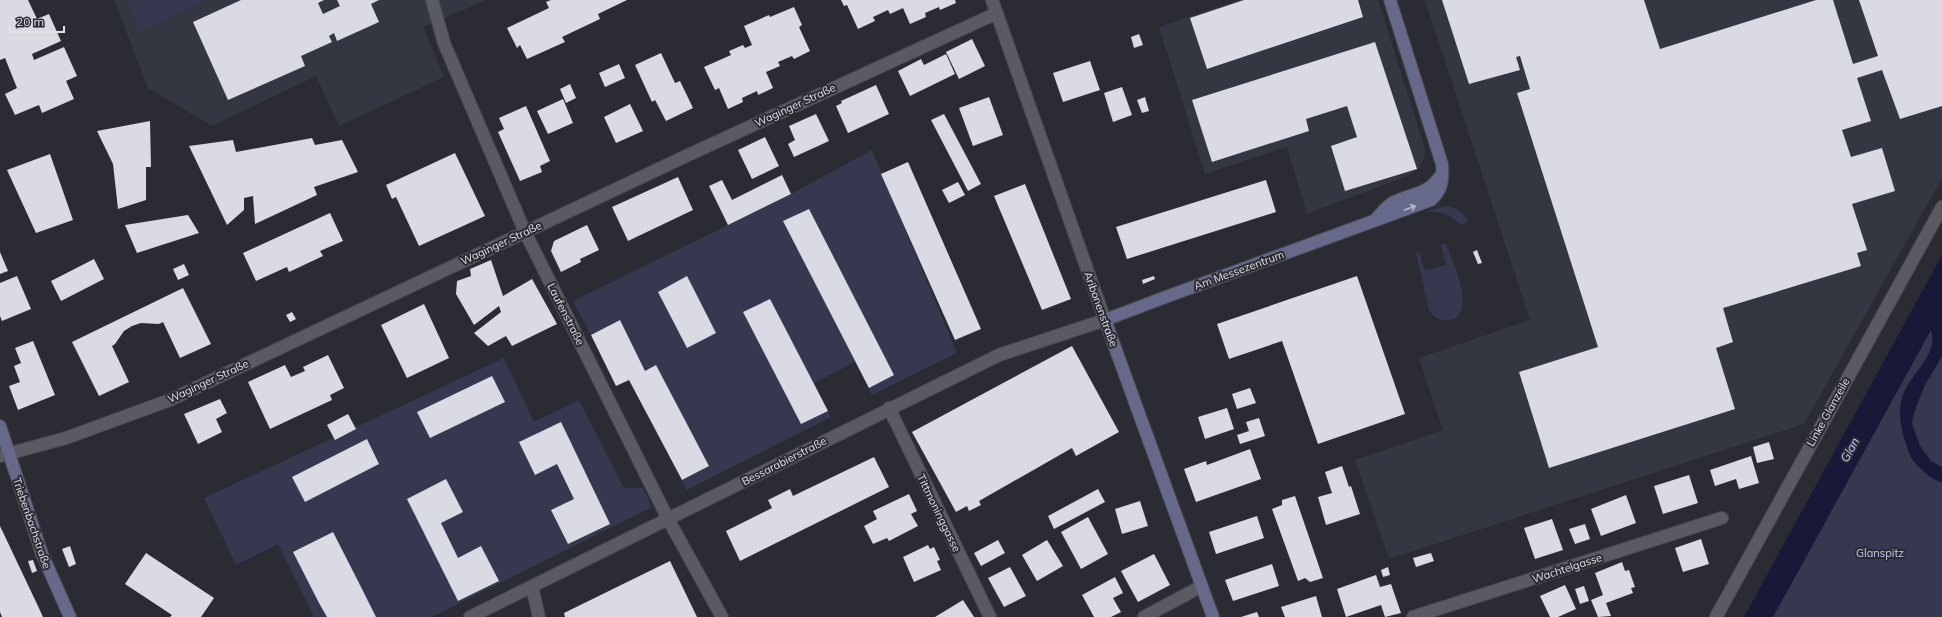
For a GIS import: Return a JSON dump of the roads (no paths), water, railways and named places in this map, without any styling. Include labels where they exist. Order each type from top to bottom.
[{"type":"street","name":"Laufenstraße","points":[[432,0],[444,43],[524,232],[668,519],[722,617]]},
{"type":"street","name":"Aribonenstraße","points":[[992,0],[1105,320],[1213,617]]},
{"type":"street","name":"Am Messezentrum","points":[[1105,320],[1431,200],[1438,194],[1441,186],[1442,164],[1390,0]]},
{"type":"street","name":"Waginger Straße","points":[[4,454],[66,438],[170,400],[524,232],[997,13]]},
{"type":"street","name":"Linke Glanzeile","points":[[1716,617],[1942,207]]},
{"type":"street","name":"Bessarabierstraße","points":[[470,617],[889,408],[999,355],[1105,320]]},
{"type":"street","name":"Tittmoninggasse","points":[[889,408],[990,617]]},
{"type":"street","name":"Triebenbachstraße","points":[[0,426],[4,454],[42,554],[70,617]]},
{"type":"street","name":"Wachtelgasse","points":[[1413,617],[1722,518]]},
{"type":"street","points":[[1144,617],[1202,586]]},
{"type":"street","points":[[532,587],[539,617]]},
{"type":"water","name":"Glan","points":[[1942,255],[1942,356],[1924,387],[1914,413],[1912,423],[1920,446],[1931,461],[1942,467],[1942,482],[1927,475],[1913,460],[1908,451],[1904,438],[1900,416],[1900,406],[1903,395],[1911,380],[1928,356],[1931,348],[1931,330],[1773,617],[1744,617]]},
{"type":"park label","name":"Glanspitz","points":[[1880,553]]}]
